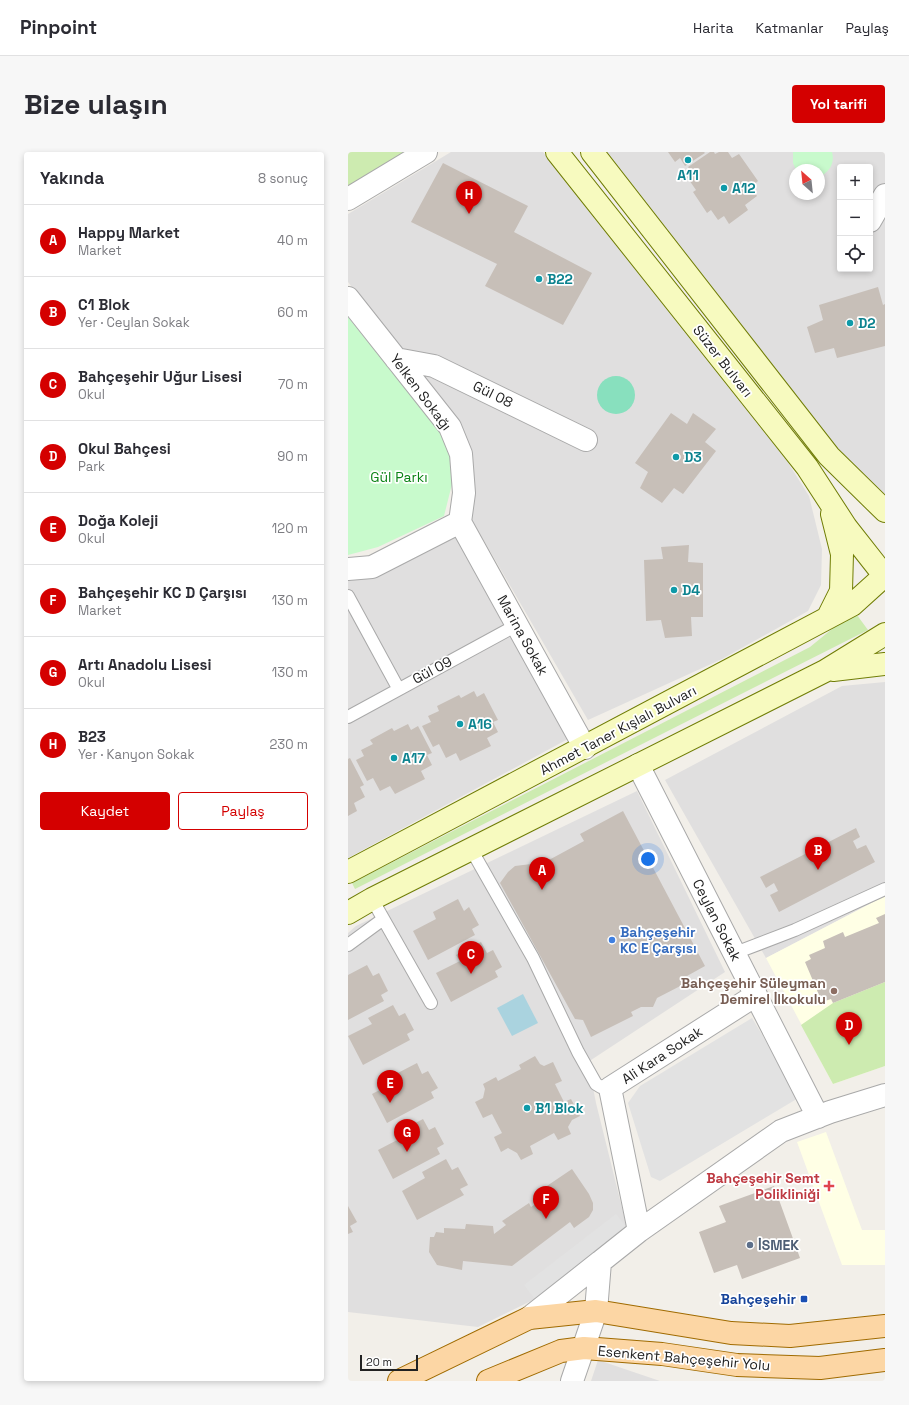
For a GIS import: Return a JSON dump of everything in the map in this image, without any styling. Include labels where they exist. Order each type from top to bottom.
[{"type":"main road","name":"Süzer Bulvarı","points":[[557,152],[807,467],[829,502],[884,579]]},
{"type":"main road","name":"Süzer Bulvarı","points":[[592,152],[829,456],[882,505]]},
{"type":"main road","points":[[828,617],[841,591],[842,554],[829,502]]},
{"type":"main road","name":"Ahmet Taner Kışlalı Bulvarı","points":[[348,872],[585,748],[852,605],[884,579]]},
{"type":"main road","points":[[348,913],[372,899],[825,670],[885,634]]},
{"type":"main road","points":[[825,670],[885,664]]},
{"type":"main road","name":"Esenkent Bahçeşehir Yolu","points":[[399,1381],[528,1318],[590,1329],[790,1336],[885,1326]]},
{"type":"main road","name":"Esenkent Bahçeşehir Yolu","points":[[590,1329],[662,1354],[752,1366],[820,1368],[885,1360]]},
{"type":"main road","name":"Esenkent Bahçeşehir Yolu","points":[[488,1381],[561,1351],[590,1329]]},
{"type":"street","points":[[348,199],[426,152]]},
{"type":"street","points":[[873,216],[885,195]]},
{"type":"street","name":"Yelken Sokağı","points":[[348,298],[450,427],[461,454],[464,494],[460,522]]},
{"type":"street","name":"Gül 08","points":[[396,359],[434,366],[586,440]]},
{"type":"street","points":[[348,569],[372,567],[460,522]]},
{"type":"street","name":"Marina Sokak","points":[[460,522],[585,748]]},
{"type":"street","name":"Ceylan Sokak","points":[[638,765],[818,1117]]},
{"type":"street","name":"Ali Kara Sokak","points":[[639,1231],[610,1088],[756,995]]},
{"type":"street","points":[[528,1318],[639,1231],[781,1131],[818,1117],[885,1096]]},
{"type":"street","points":[[572,1381],[590,1329],[600,1262]]},
{"type":"lane","points":[[348,596],[398,688]]},
{"type":"lane","name":"Gül 09","points":[[348,717],[398,688],[517,625]]},
{"type":"lane","points":[[472,849],[533,958],[578,1052],[596,1084],[601,1087],[610,1088]]},
{"type":"lane","points":[[735,954],[795,930],[885,889]]},
{"type":"lane","points":[[372,899],[382,920],[430,1003]]},
{"type":"lane","points":[[348,945],[382,920]]},
{"type":"shaded area","points":[[451,152],[543,152],[787,461],[809,496],[822,549],[821,585],[808,611],[722,659],[588,720],[472,520],[474,489],[461,426],[348,282],[348,214]]},
{"type":"shaded area","points":[[592,152],[885,152],[885,502],[875,501]]},
{"type":"shaded area","points":[[458,536],[568,739],[348,858],[348,577],[379,576]]},
{"type":"shaded area","points":[[885,682],[885,896],[766,958],[665,780],[842,686]]},
{"type":"shaded area","points":[[637,791],[725,972],[588,1062],[596,1103],[627,1228],[535,1299],[478,1327],[348,1312],[348,933],[356,926]]},
{"type":"shaded area","name":"Bahçeşehir Süleyman Demirel İlkokulu","points":[[885,896],[885,1066],[833,1084],[766,958]]},
{"type":"shaded area","points":[[752,1018],[800,1097],[660,1181],[651,1177],[628,1103],[640,1086]]},
{"type":"shaded area","name":"Bahçeşehir Semt Polikliniği","points":[[826,1132],[862,1230],[885,1230],[885,1265],[842,1265],[797,1142]]},
{"type":"shaded area","points":[[616,1214],[627,1228],[535,1299],[524,1285]]},
{"type":"shaded area","points":[[598,1360],[660,1381],[591,1381]]},
{"type":"green space","points":[[348,152],[426,152],[348,199]]},
{"type":"green space","points":[[793,152],[832,152],[833,156],[831,167],[825,174],[825,164],[793,163]]},
{"type":"green space","name":"Gül Parkı","points":[[348,317],[449,443],[452,484],[444,516],[378,547],[348,555]]},
{"type":"green space","points":[[616,376],[626,379],[632,385],[635,395],[632,405],[626,411],[616,414],[606,411],[600,405],[597,395],[600,385],[606,379]]},
{"type":"green space","points":[[854,611],[868,630],[355,889],[352,883],[810,647]]},
{"type":"green space","points":[[885,982],[885,1066],[833,1084],[801,1025],[833,1003]]},
{"type":"water","points":[[523,994],[538,1023],[512,1036],[497,1008]]},
{"type":"building","name":"A11","points":[[668,152],[705,153],[685,166],[680,158],[675,162]]},
{"type":"building","name":"A12","points":[[710,152],[714,152],[715,154],[719,152],[728,152],[732,158],[739,154],[758,181],[751,187],[757,196],[745,205],[748,210],[729,224],[724,216],[718,220],[711,210],[707,213],[693,192],[696,190],[687,177],[692,173],[688,167]]},
{"type":"building","points":[[443,163],[528,206],[514,232],[592,273],[563,325],[485,286],[497,264],[411,222]]},
{"type":"building","name":"D2","points":[[878,287],[883,305],[885,304],[885,346],[837,358],[834,348],[815,353],[807,327],[823,320],[819,305]]},
{"type":"building","name":"D3","points":[[671,413],[687,424],[693,413],[716,429],[705,442],[716,451],[683,494],[674,488],[662,503],[640,488],[648,472],[635,463]]},
{"type":"building","name":"D4","points":[[689,545],[688,562],[703,563],[703,617],[691,617],[692,636],[665,638],[661,620],[646,621],[644,560],[663,559],[661,547]]},
{"type":"building","name":"A16","points":[[474,691],[477,697],[484,693],[498,720],[493,722],[498,732],[487,738],[491,746],[460,761],[456,753],[446,758],[439,744],[433,747],[422,726],[431,722],[428,716],[439,711],[437,706],[459,695],[461,698]]},
{"type":"building","name":"A17","points":[[408,724],[411,730],[418,726],[432,753],[427,755],[432,765],[421,771],[425,779],[395,794],[390,786],[380,791],[373,778],[367,781],[356,760],[364,756],[361,750],[373,744],[370,740],[392,728],[394,731]]},
{"type":"building","points":[[350,758],[364,785],[360,787],[365,797],[354,803],[357,811],[348,816],[348,759]]},
{"type":"building","name":"Bahçeşehir KC E Çarşısı","points":[[623,811],[705,966],[687,976],[690,981],[657,998],[653,1007],[641,1007],[631,1012],[633,1016],[591,1037],[583,1020],[575,1019],[500,883],[508,872],[515,866],[531,864],[536,867],[584,841],[580,834]]},
{"type":"building","points":[[856,828],[860,837],[853,841],[857,849],[866,845],[875,862],[779,912],[770,895],[778,891],[774,883],[766,888],[760,877]]},
{"type":"building","points":[[458,899],[464,911],[469,907],[479,925],[472,929],[475,935],[428,960],[413,931],[436,919],[433,912]]},
{"type":"building","points":[[885,914],[885,982],[833,1003],[831,999],[822,1002],[805,962],[811,959],[809,955],[825,948],[823,941],[843,932],[845,937],[879,923],[876,918]]},
{"type":"building","points":[[481,942],[487,953],[493,950],[502,967],[495,971],[498,977],[451,1002],[436,973],[460,961],[456,955]]},
{"type":"building","points":[[367,965],[373,976],[379,973],[388,991],[381,995],[384,1001],[348,1020],[348,975]]},
{"type":"building","points":[[393,1005],[399,1016],[405,1013],[414,1030],[407,1034],[410,1040],[363,1065],[348,1036],[372,1024],[368,1018]]},
{"type":"building","name":"B1 Blok","points":[[535,1056],[540,1064],[544,1066],[553,1062],[562,1081],[555,1084],[564,1102],[571,1099],[580,1116],[572,1120],[568,1127],[571,1134],[558,1140],[554,1133],[530,1146],[533,1154],[521,1160],[517,1153],[508,1148],[501,1152],[494,1137],[502,1133],[492,1114],[483,1118],[475,1102],[483,1098],[485,1089],[483,1084],[496,1077],[498,1081],[521,1069],[519,1065]]},
{"type":"building","points":[[417,1063],[422,1074],[428,1071],[438,1088],[431,1092],[434,1098],[387,1123],[372,1094],[395,1082],[392,1076]]},
{"type":"building","points":[[423,1119],[429,1130],[435,1127],[444,1144],[437,1148],[440,1154],[393,1179],[378,1150],[401,1138],[398,1132]]},
{"type":"building","points":[[446,1159],[452,1170],[458,1167],[468,1185],[460,1189],[464,1195],[417,1220],[402,1191],[425,1178],[422,1172]]},
{"type":"building","points":[[572,1169],[589,1194],[593,1203],[593,1210],[589,1217],[574,1228],[570,1222],[512,1266],[463,1261],[462,1270],[437,1265],[429,1252],[430,1237],[434,1237],[436,1232],[444,1233],[444,1228],[465,1229],[466,1224],[493,1226],[494,1234],[506,1225],[502,1221],[529,1203],[531,1207],[543,1199],[538,1192]]},
{"type":"building","name":"İSMEK","points":[[774,1186],[800,1258],[742,1279],[737,1265],[714,1273],[699,1232],[726,1222],[719,1206]]},
{"type":"building","points":[[348,1206],[357,1222],[350,1226],[353,1232],[348,1234]]},
{"type":"place","name":"A11","points":[[688,160]]},
{"type":"place","name":"A12","points":[[724,188]]},
{"type":"place","name":"B23","points":[[469,214]]},
{"type":"place","name":"B22","points":[[539,279]]},
{"type":"place","name":"D2","points":[[850,323]]},
{"type":"place","name":"D3","points":[[676,457]]},
{"type":"place","name":"D4","points":[[674,590]]},
{"type":"place","name":"A16","points":[[460,724]]},
{"type":"place","name":"A17","points":[[394,758]]},
{"type":"place","name":"C1 Blok","points":[[818,870]]},
{"type":"place","name":"Happy Market","points":[[542,890]]},
{"type":"place","name":"Bahçeşehir KC E Çarşısı","points":[[612,940]]},
{"type":"place","name":"Bahçeşehir Uğur Lisesi","points":[[471,974]]},
{"type":"place","name":"Bahçeşehir Süleyman Demirel İlkokulu","points":[[834,991]]},
{"type":"place","name":"Okul Bahçesi","points":[[849,1045]]},
{"type":"place","name":"Doğa Koleji","points":[[390,1103]]},
{"type":"place","name":"B1 Blok","points":[[527,1108]]},
{"type":"place","name":"Artı Anadolu Lisesi","points":[[407,1152]]},
{"type":"place","name":"Bahçeşehir Semt Polikliniği","points":[[829,1186]]},
{"type":"place","name":"Bahçeşehir KC D Çarşısı","points":[[546,1219]]},
{"type":"place","name":"İSMEK","points":[[750,1245]]},
{"type":"place","name":"Bahçeşehir","points":[[804,1299]]}]
